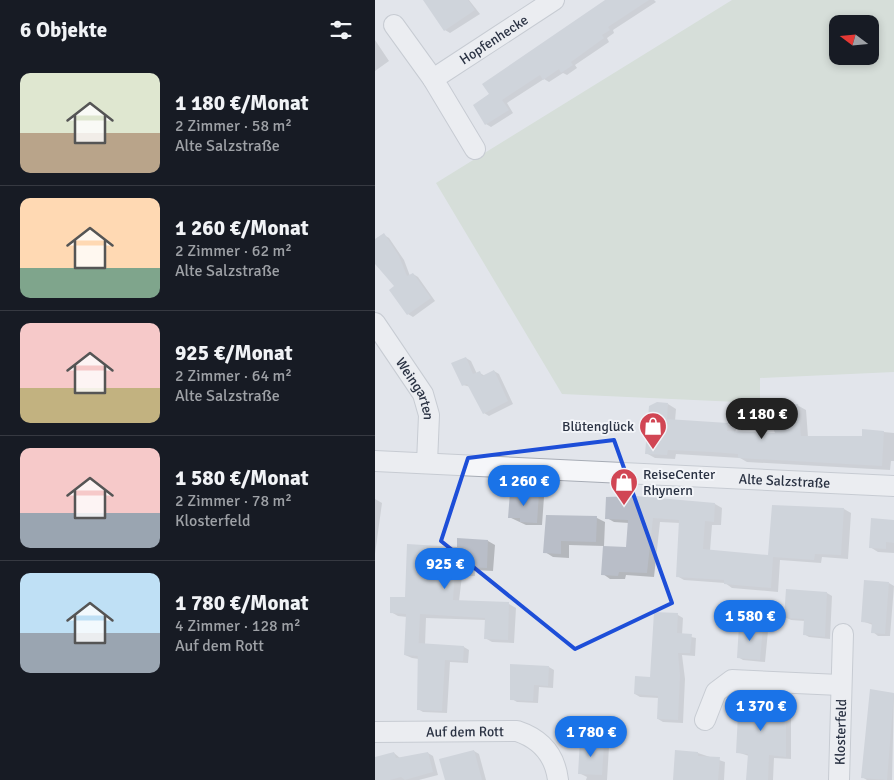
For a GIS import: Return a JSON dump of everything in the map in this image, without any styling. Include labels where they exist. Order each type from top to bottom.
[{"type":"street","name":"Hopfenhecke","points":[[433,79],[555,0]]},
{"type":"street","points":[[394,25],[433,79],[475,149]]},
{"type":"street","name":"Weingarten","points":[[375,323],[423,394],[429,415],[427,463]]},
{"type":"street","name":"Alte Salzstraße","points":[[375,462],[894,486]]},
{"type":"street","name":"Klosterfeld","points":[[839,780],[840,685],[843,634]]},
{"type":"street","name":"Klosterfeld","points":[[705,720],[716,692],[732,680],[840,685]]},
{"type":"street","name":"Auf dem Rott","points":[[375,732],[517,731],[527,734],[543,746],[553,760],[558,780]]},
{"type":"highlighted area","points":[[614,440],[672,603],[575,649],[441,541],[468,458]]},
{"type":"green space","points":[[732,0],[894,0],[894,372],[760,378],[760,403],[562,394],[436,183]]},
{"type":"building","points":[[423,0],[468,0],[475,10],[444,31]]},
{"type":"building","points":[[605,0],[649,0],[608,27],[610,30],[602,35],[604,38],[571,62],[573,65],[561,73],[559,69],[543,80],[540,75],[502,100],[509,110],[485,125],[473,105],[489,94],[482,84]]},
{"type":"building","points":[[384,233],[399,256],[407,276],[413,273],[431,298],[407,315],[389,290],[394,286],[375,264],[375,239]]},
{"type":"building","points":[[466,357],[473,374],[480,371],[482,376],[494,370],[508,401],[483,414],[467,384],[462,386],[451,363]]},
{"type":"building","points":[[657,402],[668,403],[667,419],[728,423],[727,431],[775,433],[764,407],[798,404],[801,436],[862,436],[862,429],[884,431],[882,466],[738,458],[738,454],[712,452],[668,450],[667,455],[645,454],[649,406]]},
{"type":"building","points":[[510,492],[539,493],[537,523],[520,522],[520,518],[508,518]]},
{"type":"building","points":[[636,496],[715,503],[714,522],[705,521],[703,549],[768,555],[772,505],[844,508],[841,555],[815,554],[814,560],[773,557],[771,588],[724,584],[724,580],[676,577],[679,520],[653,518],[647,573],[619,572],[618,576],[601,575],[603,546],[626,547],[628,520],[605,519],[606,497]]},
{"type":"building","points":[[546,515],[597,516],[596,542],[561,541],[561,554],[543,553]]},
{"type":"building","points":[[871,518],[894,520],[894,543],[886,542],[886,549],[869,548]]},
{"type":"building","points":[[457,538],[488,540],[487,568],[468,567],[468,573],[455,572],[453,600],[509,602],[508,640],[484,639],[485,618],[420,614],[418,656],[404,655],[406,614],[390,613],[390,597],[405,597],[407,544],[457,547]]},
{"type":"building","points":[[864,580],[889,582],[885,634],[871,633],[872,623],[861,622]]},
{"type":"building","points":[[786,589],[827,592],[825,637],[803,635],[804,619],[784,618]]},
{"type":"building","points":[[654,612],[678,613],[677,633],[692,634],[690,653],[678,653],[680,675],[678,720],[657,719],[658,696],[634,694],[635,676],[650,677]]},
{"type":"building","points":[[739,625],[763,627],[760,660],[737,658]]},
{"type":"building","points":[[418,643],[464,646],[463,661],[445,660],[442,711],[417,710]]},
{"type":"building","points":[[510,664],[549,666],[548,686],[534,685],[533,701],[510,700]]},
{"type":"building","points":[[870,689],[894,693],[887,780],[861,778]]},
{"type":"building","points":[[739,694],[786,697],[786,757],[769,755],[768,780],[746,780],[748,754],[736,753]]},
{"type":"building","points":[[580,740],[604,743],[602,775],[578,774]]},
{"type":"building","points":[[474,750],[482,780],[445,780],[439,759]]},
{"type":"building","points":[[675,750],[698,752],[698,756],[720,757],[718,780],[673,780]]},
{"type":"building","points":[[394,752],[396,758],[428,752],[433,772],[405,780],[401,777],[390,780],[375,780],[375,757]]},
{"type":"place","name":"Blütenglück","points":[[653,450]]},
{"type":"place","name":"ReiseCenter Rhynern","points":[[624,506]]}]
